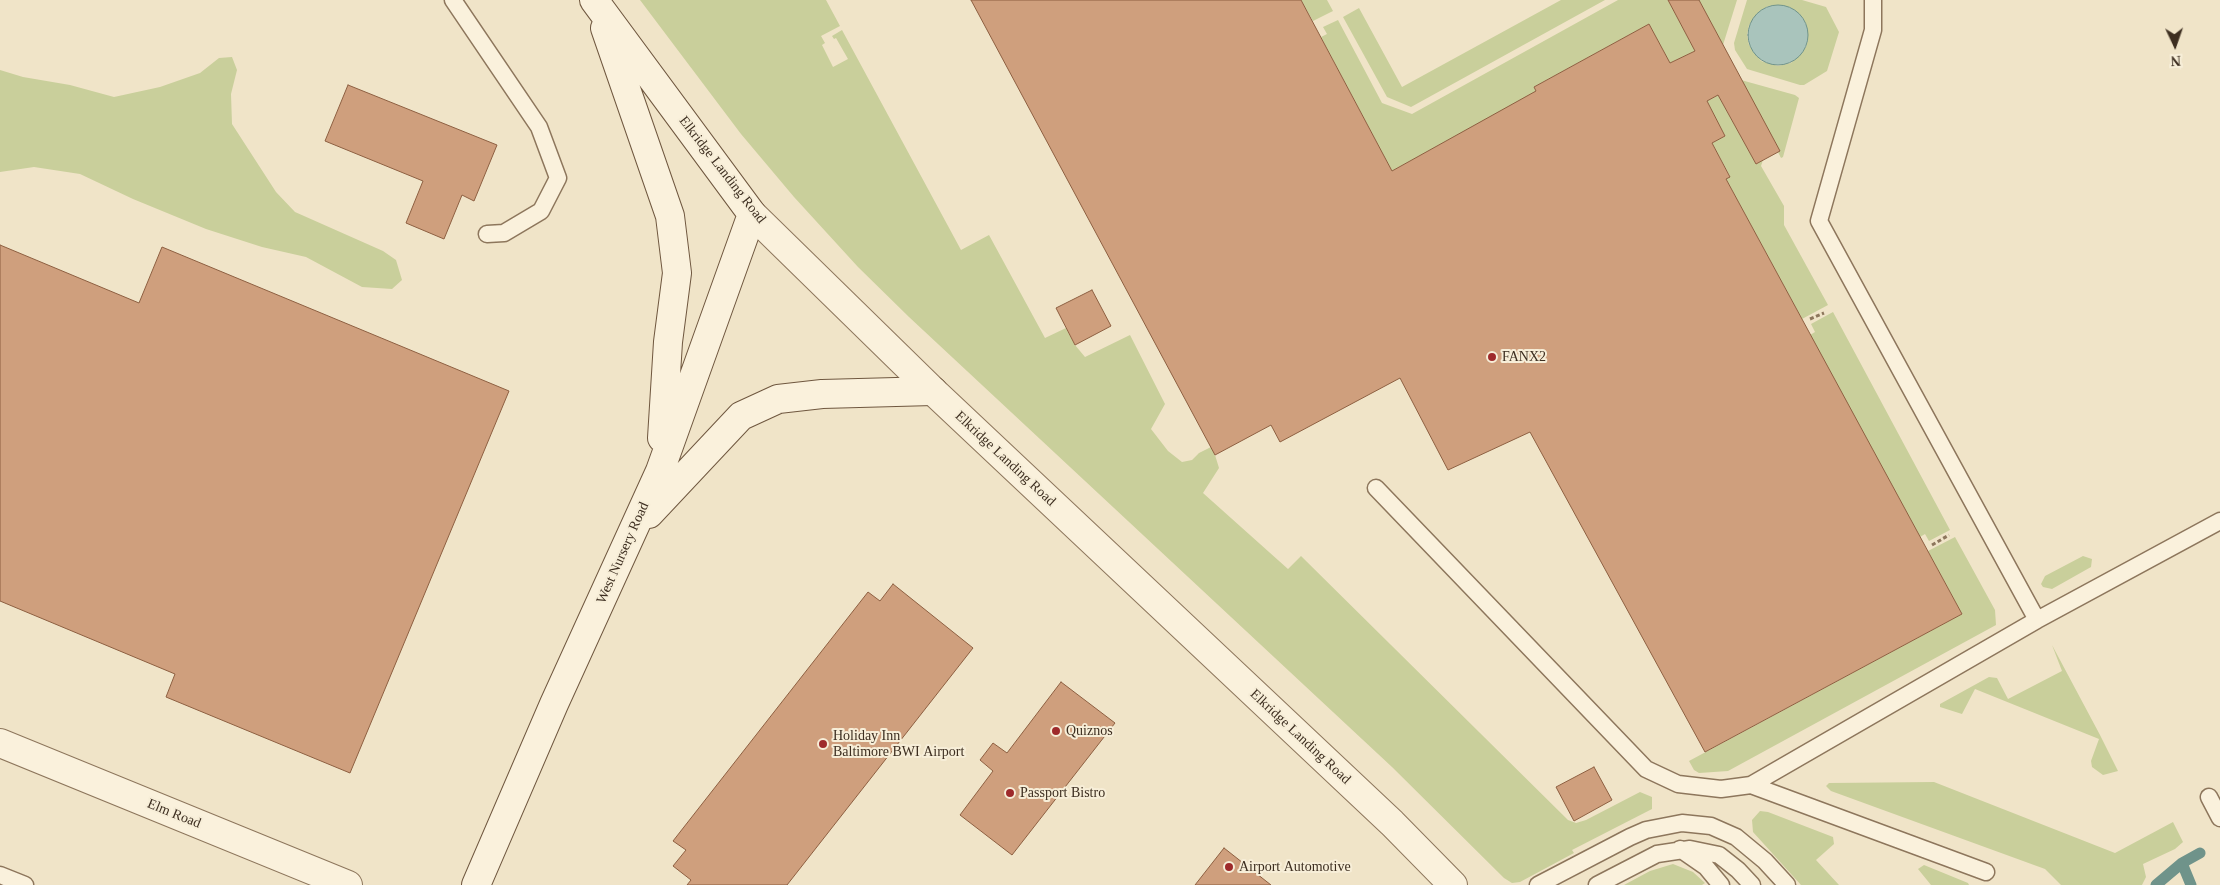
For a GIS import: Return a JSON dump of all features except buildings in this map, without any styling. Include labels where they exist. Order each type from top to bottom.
[{"type":"main road","name":"Elkridge Landing Road","points":[[595,2],[752,214],[933,391],[1392,823],[1453,885]]},
{"type":"main road","points":[[595,2],[670,216],[677,273],[668,342],[660,471]]},
{"type":"main road","name":"West Nursery Road","points":[[476,885],[554,704],[635,530],[660,471],[752,214]]},
{"type":"main road","points":[[635,530],[741,416],[778,399],[822,394],[933,391]]},
{"type":"main road","name":"Elm Road","points":[[0,743],[348,885]]},
{"type":"lane","points":[[453,0],[539,127],[558,178],[541,210],[504,233],[486,234]]},
{"type":"lane","points":[[1873,0],[1873,30],[1819,221],[2037,620]]},
{"type":"lane","points":[[1376,488],[1646,769],[1678,784],[1721,789],[1751,785],[2037,620],[2220,520]]},
{"type":"lane","points":[[1751,785],[1986,872]]},
{"type":"lane","points":[[2209,797],[2220,818]]},
{"type":"lane","points":[[1538,885],[1646,830],[1682,823],[1711,826],[1736,837],[1765,861],[1786,885]]},
{"type":"lane","points":[[1597,885],[1651,857],[1680,849],[1700,849],[1719,855],[1738,870],[1752,885]]},
{"type":"lane","points":[[1680,849],[1706,867],[1721,885]]},
{"type":"lane","points":[[0,875],[24,885]]},
{"type":"path","points":[[1810,319],[1824,313]]},
{"type":"path","points":[[1932,545],[1949,535]]},
{"type":"green space","points":[[640,0],[826,0],[840,26],[821,36],[825,43],[822,45],[833,67],[848,59],[836,38],[834,39],[832,36],[842,30],[961,250],[989,235],[1045,338],[1066,328],[1075,345],[1085,357],[1130,335],[1165,404],[1151,429],[1168,451],[1182,462],[1192,460],[1199,453],[1211,447],[1215,455],[1219,468],[1203,493],[1288,569],[1301,556],[1568,820],[1576,823],[1586,820],[1640,792],[1652,797],[1652,809],[1572,850],[1574,853],[1520,882],[1512,883],[1504,878],[1392,767],[909,317],[858,267],[794,197],[741,134]]},
{"type":"green space","points":[[1301,0],[1327,0],[1333,11],[1313,21]]},
{"type":"green space","points":[[1561,0],[1605,0],[1411,107],[1387,97],[1343,17],[1359,8],[1402,87]]},
{"type":"green space","points":[[1618,0],[1668,0],[1695,51],[1670,63],[1649,24],[1534,87],[1536,92],[1392,171],[1321,37],[1327,34],[1323,27],[1338,20],[1382,103],[1412,114]]},
{"type":"green space","points":[[1699,0],[1737,0],[1723,45]]},
{"type":"green space","points":[[1747,0],[1802,0],[1826,7],[1839,32],[1827,71],[1804,85],[1747,69],[1735,50],[1734,43]],"holes":[[[1781,5],[1791,8],[1801,16],[1806,24],[1808,40],[1806,47],[1791,63],[1778,66],[1761,61],[1749,45],[1747,35],[1749,25],[1760,11],[1768,6]]]},
{"type":"green space","points":[[232,57],[237,70],[231,94],[232,124],[276,192],[295,212],[383,251],[396,260],[402,280],[392,289],[362,287],[306,257],[262,247],[206,229],[133,199],[80,174],[34,167],[0,172],[0,70],[23,77],[70,85],[114,97],[160,87],[200,73],[219,58]]},
{"type":"green space","points":[[1741,80],[1795,95],[1799,98],[1783,157],[1781,158],[1778,152],[1780,151]]},
{"type":"green space","points":[[1718,95],[1756,164],[1763,160],[1761,166],[1784,206],[1784,225],[1828,305],[1802,319],[1726,179],[1730,176],[1712,143],[1725,136],[1707,101]]},
{"type":"green space","points":[[1833,312],[1950,530],[1929,541],[1925,534],[1920,537],[1810,335],[1815,332],[1811,324]]},
{"type":"green space","points":[[1955,537],[1995,610],[1996,625],[1728,771],[1699,773],[1694,770],[1689,761],[1962,614],[1928,551]]},
{"type":"green space","points":[[2083,556],[2092,559],[2091,567],[2052,589],[2043,587],[2041,584],[2045,576]]},
{"type":"green space","points":[[2052,645],[2118,771],[2103,775],[2092,767],[2091,761],[2099,739],[1975,689],[1962,714],[1940,707],[1940,704],[1989,677],[1997,678],[2008,699],[2062,671]]},
{"type":"green space","points":[[1934,782],[2115,853],[2173,822],[2183,842],[2175,849],[2143,864],[2146,877],[2142,885],[2061,885],[2045,869],[1831,791],[1826,786],[1829,783]]},
{"type":"green space","points":[[1760,811],[1768,812],[1833,837],[1834,844],[1816,860],[1839,885],[1801,885],[1753,832],[1752,820]]},
{"type":"green space","points":[[1673,864],[1693,872],[1705,883],[1702,885],[1624,885],[1650,871]]},
{"type":"green space","points":[[1924,865],[1969,885],[1931,885],[1918,869]]},
{"type":"water","points":[[1772,5],[1784,5],[1800,13],[1806,23],[1808,35],[1806,47],[1800,57],[1784,65],[1772,65],[1756,57],[1748,41],[1748,29],[1756,13]]},
{"type":"waterway","points":[[2156,885],[2182,863],[2200,853]]},
{"type":"waterway","points":[[2182,863],[2191,885]]},
{"type":"place","name":"FANX2","points":[[1492,357]]},
{"type":"place","name":"Quiznos","points":[[1056,731]]},
{"type":"place","name":"Holiday Inn Baltimore BWI Airport","points":[[823,744]]},
{"type":"place","name":"Passport Bistro","points":[[1010,793]]},
{"type":"place","name":"Airport Automotive","points":[[1229,867]]}]
